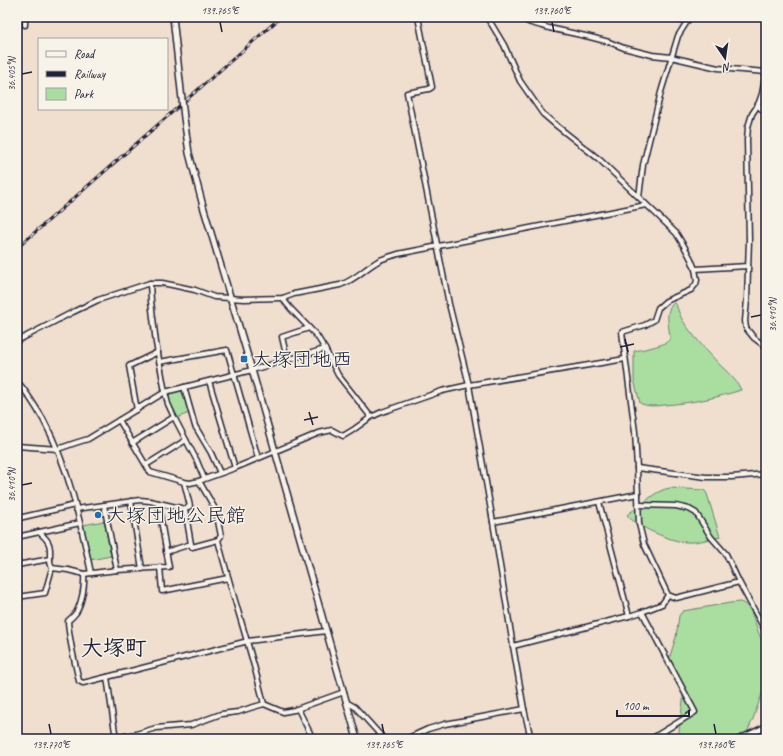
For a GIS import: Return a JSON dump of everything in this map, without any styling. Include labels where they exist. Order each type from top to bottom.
[{"type":"street","points":[[25,25],[26,17]]},
{"type":"street","points":[[173,17],[189,153],[346,702],[358,739]]},
{"type":"street","points":[[418,17],[432,87],[429,89],[408,93],[449,304],[469,385],[524,709],[531,739]]},
{"type":"street","points":[[486,17],[504,45],[520,81],[543,114],[600,160],[676,233],[695,269],[697,280],[696,284],[691,290],[666,301],[658,308],[654,320],[645,325],[622,332],[635,432],[639,524],[644,544],[668,595],[676,598],[739,582]]},
{"type":"street","points":[[518,17],[531,23],[609,42],[633,51],[672,57],[718,68],[766,71]]},
{"type":"street","points":[[639,197],[643,165],[661,92],[678,36],[690,17]]},
{"type":"street","points":[[766,54],[766,71],[762,94],[758,105],[752,114],[748,127],[749,240],[745,321],[746,328],[754,338],[766,347]]},
{"type":"street","points":[[758,105],[766,113]]},
{"type":"street","points":[[17,341],[98,300],[150,283],[162,283],[195,290],[214,297],[283,298],[294,294],[340,285],[354,279],[374,263],[382,259],[437,246],[646,205]]},
{"type":"street","points":[[695,269],[748,266]]},
{"type":"street","points":[[150,283],[159,362],[168,404],[204,478]]},
{"type":"street","points":[[283,298],[291,309],[317,336],[338,375],[371,417]]},
{"type":"street","points":[[287,359],[282,337],[309,328]]},
{"type":"street","points":[[17,446],[58,449],[75,444],[137,410],[165,392],[252,370],[325,349]]},
{"type":"street","points":[[159,362],[227,350],[258,458]]},
{"type":"street","points":[[137,410],[128,366],[158,352]]},
{"type":"street","points":[[118,420],[150,472],[190,483],[235,468],[319,433],[332,430],[343,436],[371,417],[382,412],[442,391],[469,385],[625,359]]},
{"type":"street","points":[[17,381],[30,398],[58,449],[76,507],[90,573]]},
{"type":"street","points":[[210,381],[235,468]]},
{"type":"street","points":[[184,387],[195,426],[211,453],[220,473]]},
{"type":"street","points":[[132,443],[174,417]]},
{"type":"street","points":[[146,465],[186,440]]},
{"type":"street","points":[[637,468],[706,477],[732,477],[766,474]]},
{"type":"street","points":[[199,481],[214,507],[217,516],[221,536],[218,540],[228,578],[248,641],[264,704]]},
{"type":"street","points":[[20,518],[76,507],[140,500],[185,509],[190,506],[184,482]]},
{"type":"street","points":[[493,522],[638,494]]},
{"type":"street","points":[[131,501],[142,569]]},
{"type":"street","points":[[599,502],[629,616]]},
{"type":"street","points":[[52,568],[84,574],[117,570],[169,567],[158,503]]},
{"type":"street","points":[[104,505],[117,570]]},
{"type":"street","points":[[638,505],[676,506],[689,509],[696,513],[711,536],[726,554],[739,582],[766,632]]},
{"type":"street","points":[[185,509],[192,547],[218,540]]},
{"type":"street","points":[[17,537],[80,523]]},
{"type":"street","points":[[17,597],[45,593],[52,568],[50,565],[50,548],[48,541],[39,532]]},
{"type":"street","points":[[166,552],[192,544]]},
{"type":"street","points":[[17,565],[50,559]]},
{"type":"street","points":[[160,567],[162,591],[228,578]]},
{"type":"street","points":[[84,574],[85,583],[77,612],[68,621],[68,628],[79,681],[83,683],[248,641],[326,631]]},
{"type":"street","points":[[513,646],[642,612],[662,604],[668,595]]},
{"type":"street","points":[[642,612],[694,712],[651,739]]},
{"type":"street","points":[[107,676],[116,738]]},
{"type":"street","points":[[110,739],[156,728],[191,726],[221,714],[238,712],[264,704],[283,712],[298,709],[344,692]]},
{"type":"street","points":[[346,702],[356,707],[384,739]]},
{"type":"street","points":[[298,709],[313,739]]},
{"type":"street","points":[[406,739],[428,729],[444,724],[524,709]]},
{"type":"street","points":[[740,739],[766,728]]},
{"type":"street","points":[[760,739],[766,728]]},
{"type":"green space","points":[[674,303],[676,304],[683,321],[691,332],[734,379],[741,390],[713,398],[684,403],[652,406],[640,403],[634,380],[634,351],[659,345],[669,340],[668,314]]},
{"type":"green space","points":[[180,391],[183,393],[189,413],[177,418],[168,396],[170,393]]},
{"type":"green space","points":[[670,488],[705,491],[720,537],[694,542],[680,541],[663,536],[645,528],[627,515],[656,493]]},
{"type":"green space","points":[[104,521],[111,556],[90,560],[83,525]]},
{"type":"green space","points":[[740,602],[747,606],[750,610],[766,653],[766,682],[753,719],[744,739],[680,739],[679,731],[683,694],[669,659],[676,637],[679,616],[683,611]]},
{"type":"railway","points":[[17,248],[281,17]]},
{"type":"place","name":"大塚団地西","points":[[244,359]]},
{"type":"place","name":"大塚団地公民館","points":[[98,515]]},
{"type":"district","name":"大塚町","points":[[114,648]]}]
